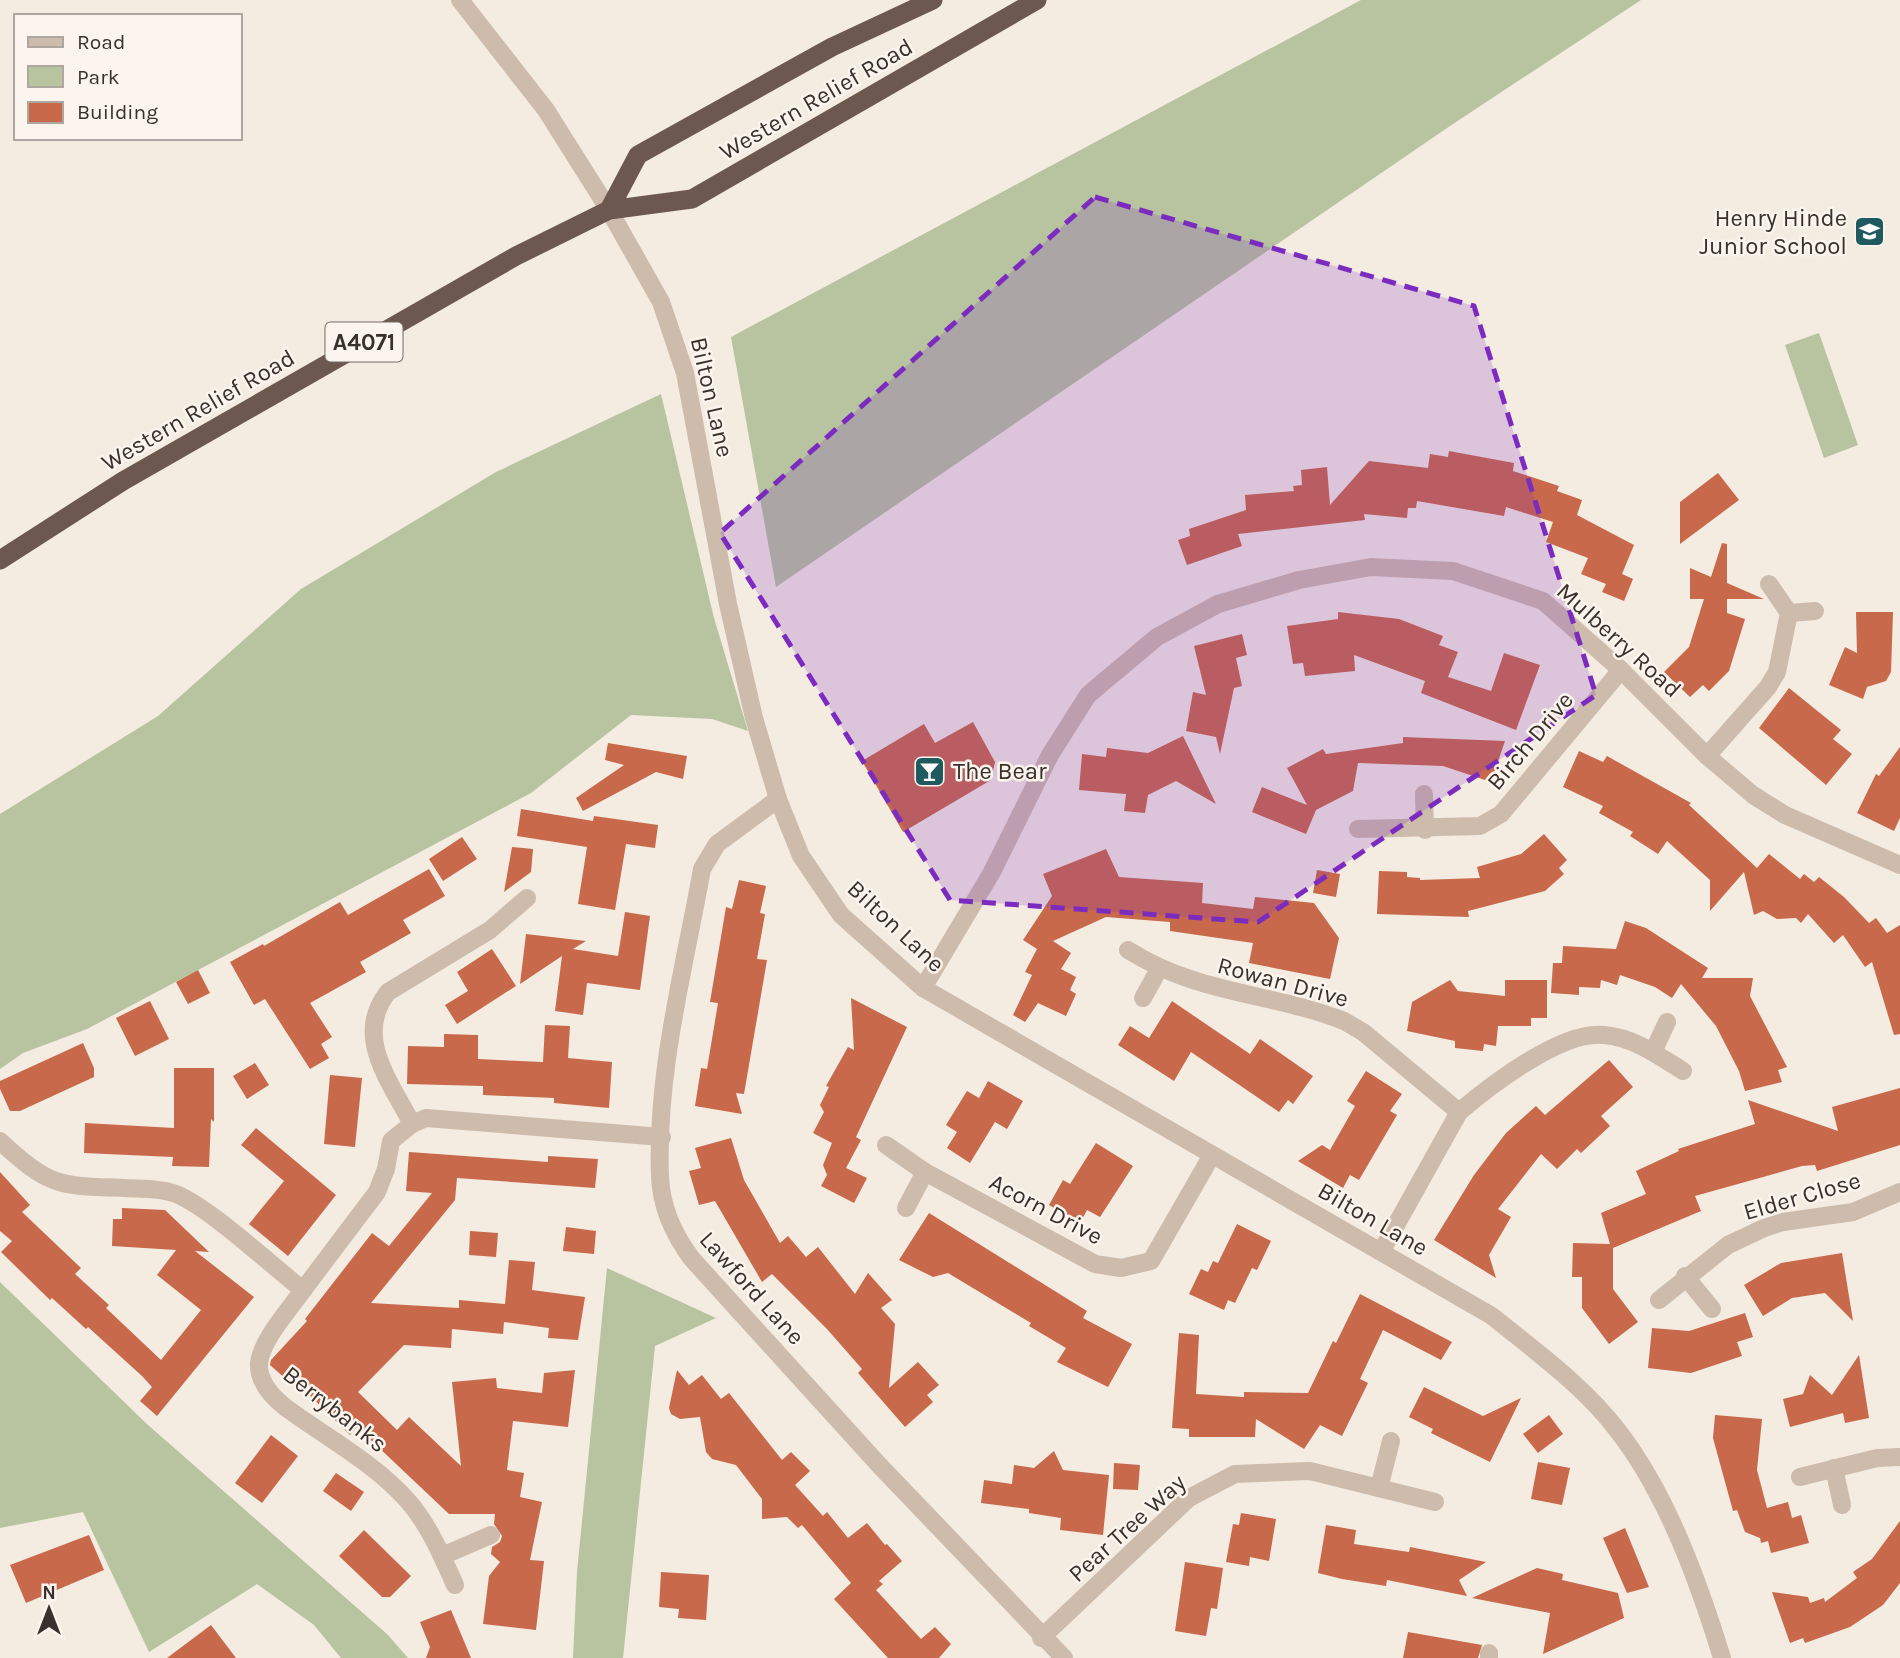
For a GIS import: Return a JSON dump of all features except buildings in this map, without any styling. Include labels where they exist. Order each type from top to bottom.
[{"type":"highway","name":"Western Relief Road","points":[[609,209],[638,155],[832,47],[933,0]]},
{"type":"highway","name":"Western Relief Road","points":[[0,560],[123,481],[516,256],[609,209],[692,199],[1037,0]]},
{"type":"street","name":"Bilton Lane","points":[[460,0],[546,110],[609,209],[661,302],[685,373],[728,604],[754,718],[778,799],[801,856],[841,915],[923,988],[1492,1316],[1559,1371],[1618,1430],[1654,1488],[1691,1569],[1722,1658]]},
{"type":"street","name":"Mulberry Road","points":[[923,988],[992,872],[1051,755],[1088,695],[1157,637],[1218,604],[1299,580],[1371,567],[1453,571],[1543,601],[1621,670],[1707,756],[1753,795],[1785,815],[1900,865]]},
{"type":"street","points":[[1707,756],[1768,687],[1777,672],[1789,613],[1769,584]]},
{"type":"street","points":[[1789,613],[1815,611]]},
{"type":"street","name":"Birch Drive","points":[[1358,829],[1425,830],[1480,826],[1501,814],[1621,670]]},
{"type":"street","points":[[1424,794],[1425,830]]},
{"type":"street","name":"Lawford Lane","points":[[778,799],[718,844],[702,869],[663,1083],[660,1177],[668,1217],[684,1249],[1041,1638],[1064,1658]]},
{"type":"street","points":[[527,898],[489,930],[388,992],[375,1007],[371,1026],[377,1054],[412,1124],[426,1118],[662,1137]]},
{"type":"street","name":"Rowan Drive","points":[[1128,950],[1159,969],[1206,986],[1344,1021],[1363,1032],[1459,1112]]},
{"type":"street","points":[[1143,998],[1159,969]]},
{"type":"street","points":[[1653,1052],[1667,1022]]},
{"type":"street","points":[[1381,1252],[1459,1112],[1494,1083],[1575,1036],[1604,1034],[1653,1052],[1683,1071]]},
{"type":"street","name":"Berrybanks","points":[[412,1124],[391,1141],[386,1169],[377,1192],[303,1290],[269,1341],[259,1362],[262,1384],[283,1405],[361,1458],[408,1502],[442,1556],[455,1585]]},
{"type":"street","points":[[0,1141],[33,1171],[48,1180],[73,1187],[154,1189],[175,1194],[198,1207],[303,1290]]},
{"type":"street","name":"Acorn Drive","points":[[886,1145],[925,1172],[1095,1264],[1121,1268],[1151,1261],[1212,1155]]},
{"type":"street","points":[[906,1208],[925,1172]]},
{"type":"street","name":"Elder Close","points":[[1658,1300],[1685,1276],[1728,1245],[1764,1228],[1783,1222],[1853,1212],[1900,1192]]},
{"type":"street","points":[[1685,1276],[1712,1309]]},
{"type":"street","points":[[1379,1488],[1391,1441]]},
{"type":"street","points":[[1800,1476],[1877,1458],[1900,1457]]},
{"type":"street","points":[[1834,1468],[1842,1505]]},
{"type":"street","name":"Pear Tree Way","points":[[1041,1638],[1189,1498],[1235,1474],[1310,1471],[1435,1502]]},
{"type":"street","points":[[442,1556],[491,1535]]},
{"type":"highlighted area","points":[[1095,197],[1474,306],[1596,695],[1258,922],[950,900],[720,533]]},
{"type":"green space","points":[[1361,0],[1641,0],[1450,126],[776,587],[731,337]]},
{"type":"green space","points":[[1819,333],[1858,445],[1824,458],[1785,345]]},
{"type":"green space","points":[[661,394],[714,618],[748,731],[712,719],[631,715],[531,793],[87,1029],[23,1053],[0,1069],[0,814],[158,716],[301,589],[496,472]]},
{"type":"green space","points":[[607,1268],[716,1318],[655,1346],[623,1658],[573,1658],[577,1572]]},
{"type":"green space","points":[[0,1282],[148,1425],[387,1634],[408,1658],[341,1658],[314,1625],[257,1584],[149,1652],[83,1512],[0,1528]]},
{"type":"place","name":"Henry Hinde Junior School","points":[[1870,232]]},
{"type":"place","name":"The Bear","points":[[930,771]]}]
